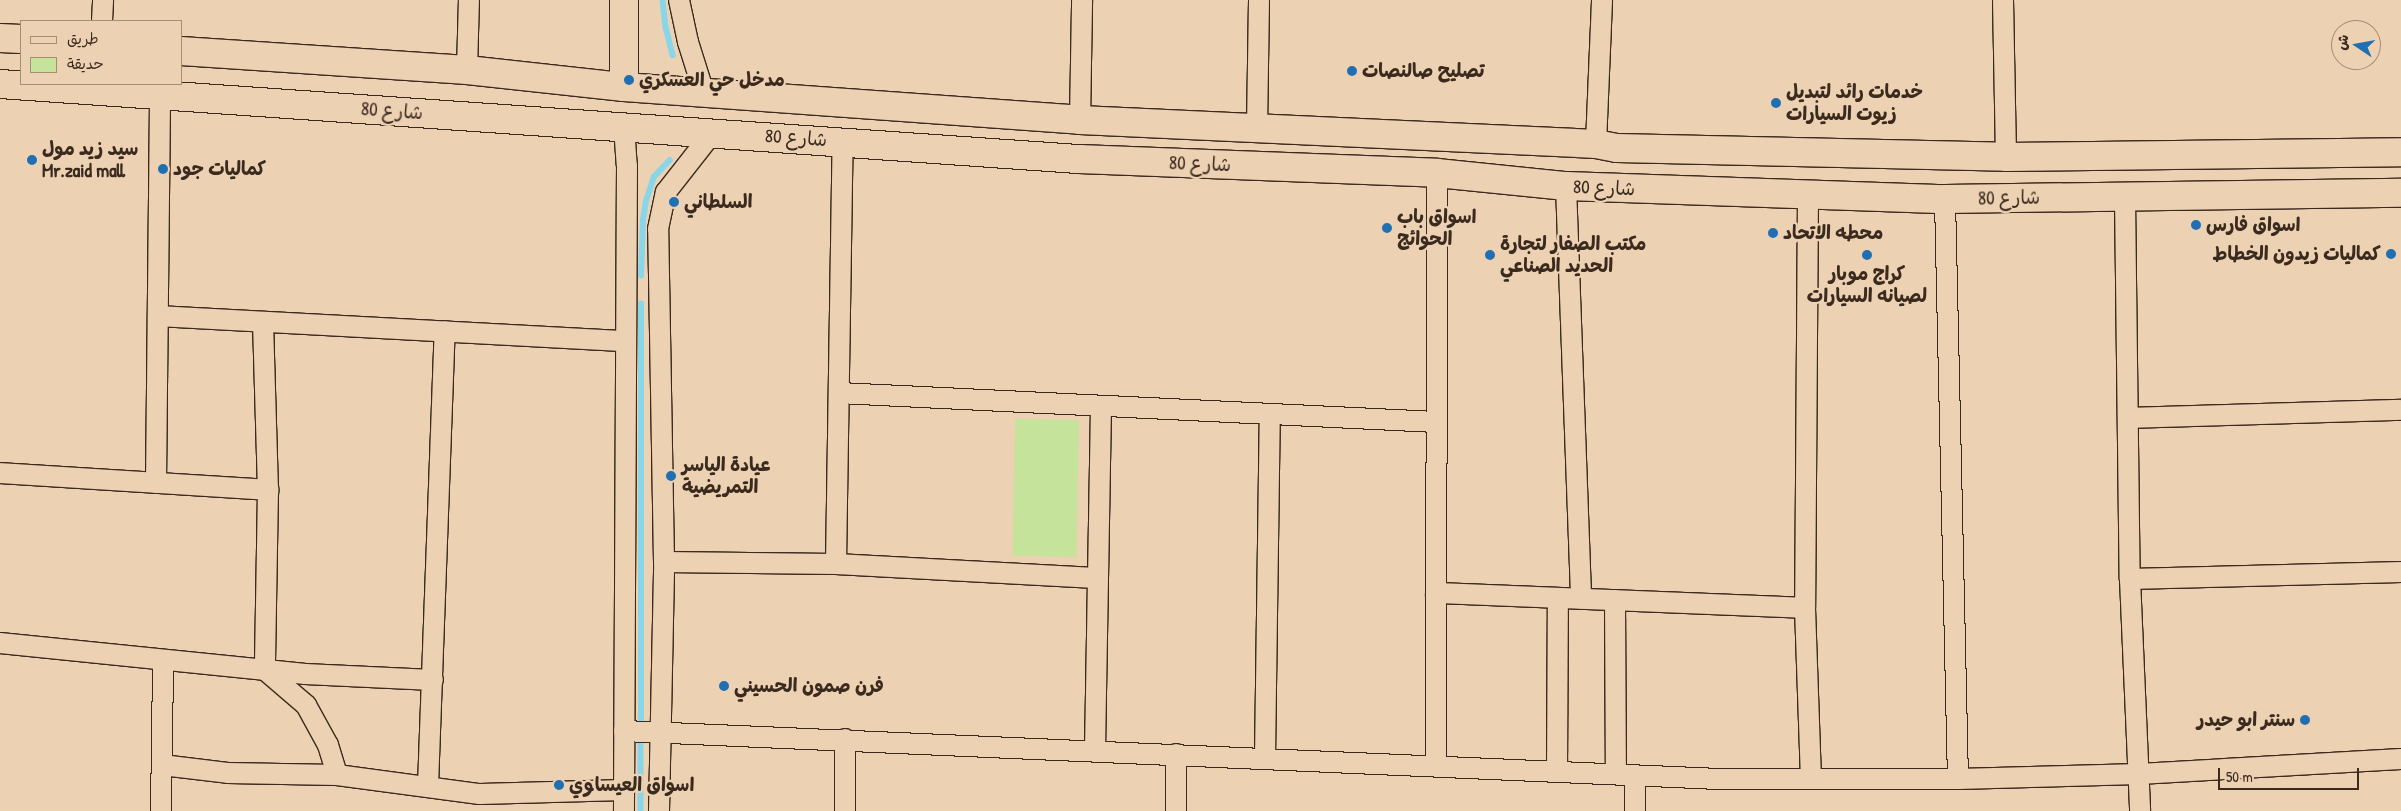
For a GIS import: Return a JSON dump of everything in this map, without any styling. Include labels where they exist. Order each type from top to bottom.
[{"type":"main road","points":[[624,0],[624,87]]},
{"type":"main road","points":[[0,38],[20,39]]},
{"type":"main road","name":"شارع 80","points":[[182,51],[467,70],[624,87],[1080,120],[1596,144],[1617,148],[2006,158],[2171,156],[2257,152],[2401,152]]},
{"type":"main road","name":"شارع 80","points":[[0,84],[714,132],[1079,159],[1437,173],[1566,186],[1945,199],[2401,193]]},
{"type":"main road","points":[[2171,156],[2163,160],[2157,168],[2155,177],[2158,186],[2164,193],[2174,196]]},
{"type":"main road","points":[[2071,158],[2081,162],[2088,170],[2089,180],[2084,190],[2076,196]]},
{"type":"street","points":[[102,20],[103,0]]},
{"type":"street","points":[[467,70],[469,0]]},
{"type":"street","points":[[679,0],[688,42],[704,93]]},
{"type":"street","points":[[1080,120],[1082,0]]},
{"type":"street","points":[[1257,128],[1259,0]]},
{"type":"street","points":[[1596,144],[1602,0]]},
{"type":"street","points":[[2003,0],[2006,158]]},
{"type":"street","points":[[156,483],[160,96]]},
{"type":"street","points":[[624,126],[627,165],[624,811]]},
{"type":"street","points":[[659,811],[664,562],[658,229],[666,192],[714,132]]},
{"type":"street","points":[[836,564],[843,141]]},
{"type":"street","points":[[1436,766],[1437,173]]},
{"type":"street","points":[[1566,186],[1581,599]]},
{"type":"street","points":[[1808,195],[1805,608],[1811,779]]},
{"type":"street","points":[[2125,197],[2130,579],[2140,811]]},
{"type":"street","points":[[1945,199],[1958,779]]},
{"type":"street","points":[[626,290],[659,289]]},
{"type":"street","points":[[158,316],[626,341]]},
{"type":"street","points":[[263,322],[268,490],[264,670]]},
{"type":"street","points":[[428,786],[446,331]]},
{"type":"street","points":[[839,393],[1437,422]]},
{"type":"street","points":[[1095,750],[1096,578],[1101,406]]},
{"type":"street","points":[[2128,418],[2401,410]]},
{"type":"street","points":[[1265,758],[1270,414]]},
{"type":"street","points":[[0,473],[268,490]]},
{"type":"street","points":[[664,562],[836,564],[1096,578]]},
{"type":"street","points":[[2130,579],[2401,572]]},
{"type":"street","points":[[1436,593],[1805,608]]},
{"type":"street","points":[[1557,771],[1558,598]]},
{"type":"street","points":[[1615,600],[1625,774],[1635,811]]},
{"type":"street","points":[[0,643],[264,670],[433,680]]},
{"type":"street","points":[[161,811],[163,660]]},
{"type":"street","points":[[264,670],[306,705],[328,745],[337,775]]},
{"type":"street","points":[[624,731],[1625,774],[1811,779],[1958,779],[2139,774],[2401,760]]},
{"type":"street","points":[[845,739],[845,811]]},
{"type":"street","points":[[1176,754],[1176,811]]},
{"type":"street","points":[[162,764],[228,773],[337,775],[480,794],[624,790]]},
{"type":"green space","points":[[1015,419],[1079,420],[1077,557],[1013,556]]},
{"type":"waterway","points":[[663,0],[666,27],[673,55]]},
{"type":"waterway","points":[[641,276],[643,220],[646,201],[654,177],[670,160]]},
{"type":"waterway","points":[[641,304],[641,720]]},
{"type":"waterway","points":[[641,743],[641,811]]},
{"type":"place","name":"تصليح صالنصات","points":[[1352,71]]},
{"type":"place","name":"مدخل حي العسكري","points":[[629,80]]},
{"type":"place","name":"خدمات رائد لتبديل زيوت السيارات","points":[[1776,103]]},
{"type":"place","name":"سيد زيد مول Mr.zaid mall","points":[[32,160]]},
{"type":"place","name":"كماليات جود","points":[[163,169]]},
{"type":"place","name":"السلطاني","points":[[674,202]]},
{"type":"place","name":"اسواق فارس","points":[[2196,225]]},
{"type":"place","name":"اسواق باب الحوائج","points":[[1387,228]]},
{"type":"place","name":"محطه الاتحاد","points":[[1773,233]]},
{"type":"place","name":"كماليات زيدون الخطاط","points":[[2391,254]]},
{"type":"place","name":"مكتب الصفار لتجارة الحديد الصناعي","points":[[1490,255]]},
{"type":"place","name":"كراج موبار لصيانه السيارات","points":[[1867,255]]},
{"type":"place","name":"عيادة الياسر التمريضية","points":[[671,476]]},
{"type":"place","name":"فرن صمون الحسيني","points":[[724,686]]},
{"type":"place","name":"سنتر ابو حيدر","points":[[2305,720]]},
{"type":"place","name":"اسواق العيساوي","points":[[559,785]]}]
